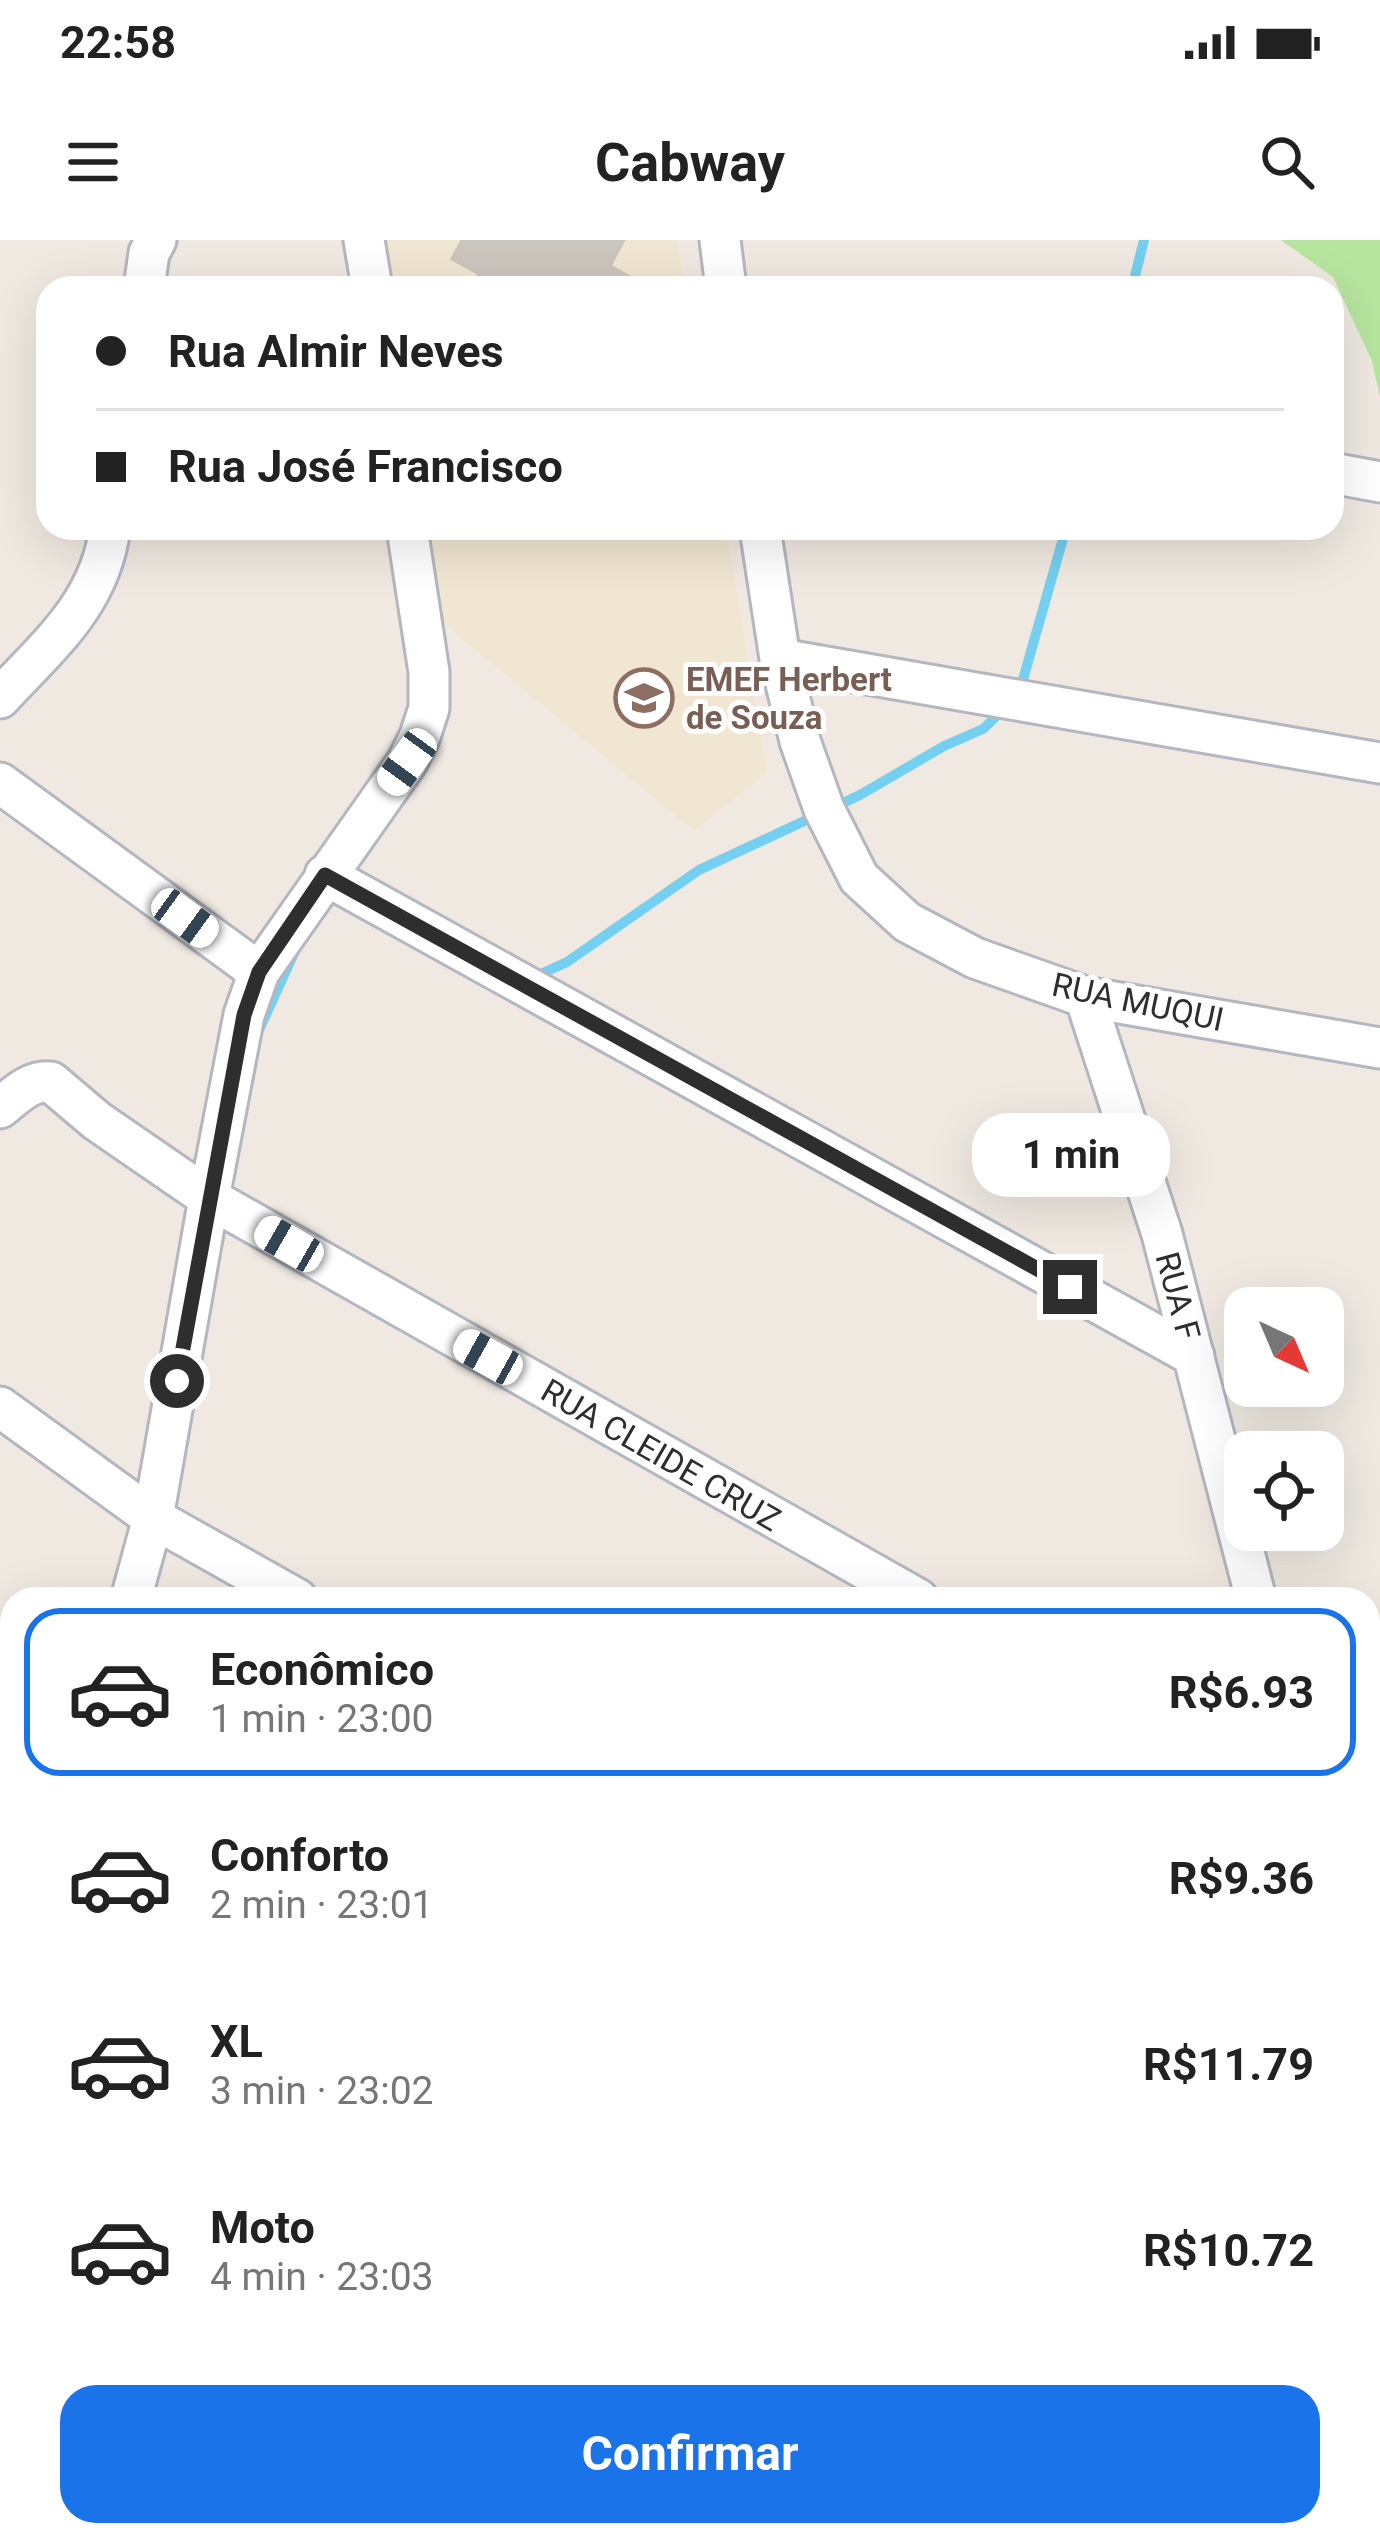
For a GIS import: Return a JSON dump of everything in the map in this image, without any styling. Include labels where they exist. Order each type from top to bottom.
[{"type":"street","points":[[146,276],[156,240]]},
{"type":"street","points":[[364,240],[369,276]]},
{"type":"street","points":[[720,240],[724,276]]},
{"type":"street","points":[[1344,475],[1380,482]]},
{"type":"street","points":[[0,698],[71,622],[94,587],[107,540]]},
{"type":"street","points":[[134,1587],[153,1518],[244,1015],[259,972],[407,762],[429,709],[429,672],[409,540]]},
{"type":"street","name":"RUA MUQUI","points":[[762,540],[780,658],[800,741],[824,809],[859,878],[907,922],[975,958],[1085,998],[1380,1048]]},
{"type":"street","points":[[780,658],[1380,763]]},
{"type":"street","points":[[0,783],[259,972]]},
{"type":"street","points":[[325,875],[1194,1356]]},
{"type":"street","name":"RUA F","points":[[1085,998],[1162,1234],[1253,1587]]},
{"type":"street","name":"RUA CLEIDE CRUZ","points":[[0,1108],[31,1085],[51,1082],[97,1121],[209,1198],[887,1587]]},
{"type":"street","points":[[0,1407],[153,1518],[276,1587]]},
{"type":"shaded area","points":[[376,240],[677,240],[683,276],[382,276]]},
{"type":"shaded area","name":"EMEF Herbert de Souza","points":[[428,540],[728,540],[767,772],[694,831],[443,623]]},
{"type":"green space","points":[[1281,240],[1380,240],[1380,397],[1372,361],[1344,301],[1344,276],[1332,276]]},
{"type":"building","points":[[462,240],[624,240],[610,266],[628,276],[478,276],[452,259]]},
{"type":"waterway","points":[[1135,276],[1144,240]]},
{"type":"waterway","points":[[1016,691],[1063,540]]},
{"type":"waterway","points":[[530,979],[567,962],[699,870],[860,795],[983,729],[1006,707]]},
{"type":"waterway","points":[[258,1032],[295,951]]},
{"type":"place","name":"EMEF Herbert de Souza","points":[[644,698]]},
{"type":"route","points":[[177,1381],[244,1015],[259,972],[325,875],[1070,1287]]}]
